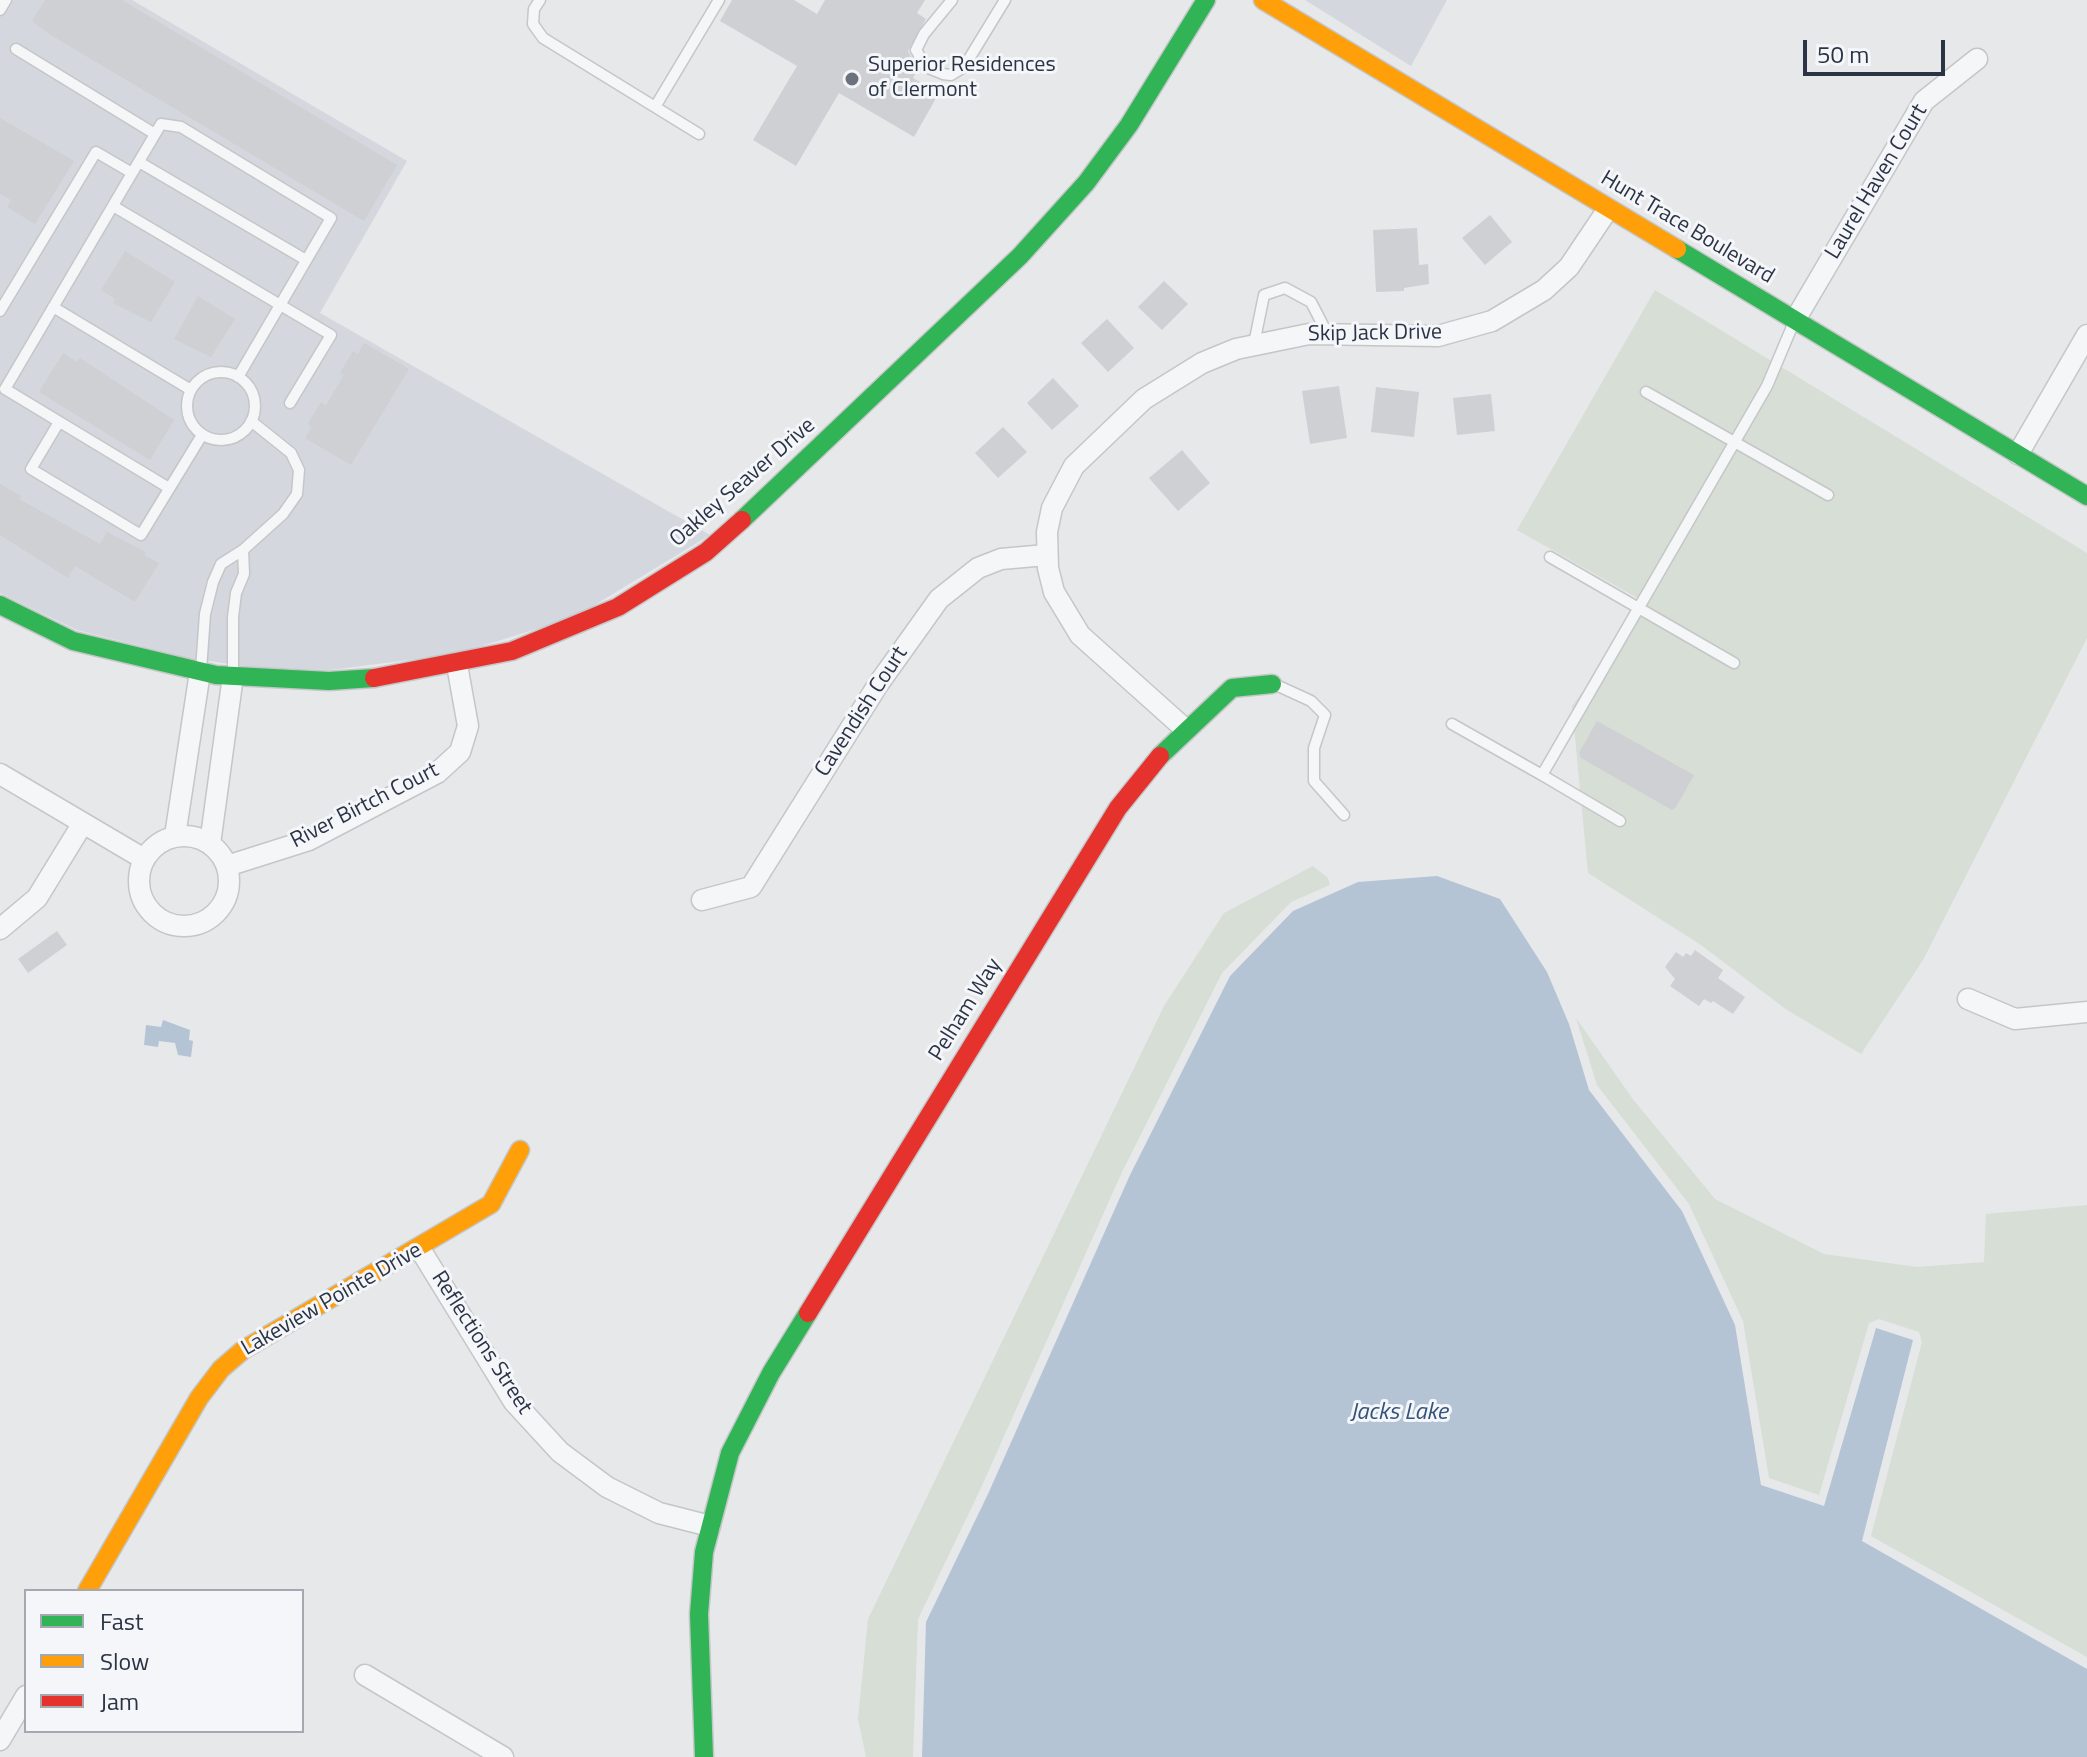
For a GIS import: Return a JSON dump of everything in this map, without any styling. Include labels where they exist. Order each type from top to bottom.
[{"type":"street","name":"Oakley Seaver Drive","points":[[0,605],[73,641],[200,672],[329,681],[396,676],[512,651],[578,627],[618,607],[706,552],[774,493],[1020,256],[1086,183],[1129,125],[1206,0]]},
{"type":"street","name":"Hunt Trace Boulevard","points":[[1263,0],[2087,496]]},
{"type":"street","name":"Laurel Haven Court","points":[[1795,320],[1924,101],[1977,59]]},
{"type":"street","name":"Skip Jack Drive","points":[[1185,729],[1080,635],[1054,592],[1046,555],[1052,508],[1061,487],[1087,453],[1144,399],[1175,378],[1202,363],[1254,344],[1327,333],[1404,338],[1438,336],[1492,321],[1544,290],[1569,267],[1608,209]]},
{"type":"street","points":[[2018,454],[2087,335]]},
{"type":"street","name":"Cavendish Court","points":[[702,900],[751,887],[879,683],[939,599],[978,568],[1012,557],[1046,555]]},
{"type":"street","name":"River Birtch Court","points":[[227,866],[309,840],[437,773],[460,752],[468,726],[457,665]]},
{"type":"street","points":[[175,836],[200,672]]},
{"type":"street","points":[[210,844],[233,676]]},
{"type":"street","name":"Pelham Way","points":[[704,1757],[699,1614],[710,1526],[730,1453],[771,1373],[1118,808],[1185,729],[1232,688],[1272,684]]},
{"type":"street","points":[[185,769],[220,774]]},
{"type":"street","points":[[0,774],[144,859]]},
{"type":"street","points":[[0,929],[37,898],[83,823]]},
{"type":"street","points":[[188,835],[210,844],[227,866],[230,881],[220,909],[195,925],[180,926],[166,922],[144,902],[139,888],[144,859],[152,849],[175,836],[188,835]]},
{"type":"street","points":[[1968,999],[2015,1019],[2087,1012]]},
{"type":"street","name":"Lakeview Pointe Drive","points":[[88,1589],[199,1398],[221,1369],[243,1350],[420,1249],[491,1204],[520,1150]]},
{"type":"street","name":"Reflections Street","points":[[420,1249],[514,1402],[560,1452],[607,1487],[659,1513],[710,1526]]},
{"type":"street","points":[[365,1675],[503,1757]]},
{"type":"street","points":[[0,1740],[24,1699]]},
{"type":"lane","points":[[0,10],[6,0]]},
{"type":"lane","points":[[540,0],[534,9],[533,24],[543,38],[699,134]]},
{"type":"lane","points":[[655,107],[719,0]]},
{"type":"lane","points":[[952,0],[924,34],[916,50],[926,67],[951,75],[964,67],[1005,0]]},
{"type":"lane","points":[[16,49],[155,134]]},
{"type":"lane","points":[[169,488],[5,389],[161,124],[181,127],[331,218],[238,377]]},
{"type":"lane","points":[[0,311],[96,152],[132,173]]},
{"type":"lane","points":[[139,162],[306,260]]},
{"type":"lane","points":[[113,206],[331,335],[290,403]]},
{"type":"lane","points":[[1254,344],[1264,295],[1285,288],[1311,302],[1327,333]]},
{"type":"lane","points":[[53,307],[191,390]]},
{"type":"lane","points":[[1542,775],[1767,386],[1795,320]]},
{"type":"lane","points":[[212,373],[238,377],[252,391],[255,403],[251,421],[241,434],[231,439],[220,441],[202,435],[187,416],[191,390],[201,378],[212,373]]},
{"type":"lane","points":[[1646,392],[1828,495]]},
{"type":"lane","points":[[200,672],[205,614],[221,564],[243,550],[297,494],[299,470],[291,453],[251,421]]},
{"type":"lane","points":[[59,422],[31,469],[141,535],[202,435]]},
{"type":"lane","points":[[233,676],[233,617],[236,593],[244,574],[243,550]]},
{"type":"lane","points":[[1550,557],[1734,663]]},
{"type":"lane","points":[[1272,684],[1311,701],[1325,715],[1314,748],[1314,781],[1344,815]]},
{"type":"lane","points":[[1452,724],[1620,821]]},
{"type":"shaded area","points":[[0,0],[132,0],[407,161],[320,313],[710,535],[575,617],[456,654],[330,670],[259,668],[188,658],[77,630],[0,593]]},
{"type":"shaded area","points":[[1305,0],[1447,0],[1411,66]]},
{"type":"shaded area","points":[[1655,290],[2087,553],[2087,638],[1923,960],[1861,1054],[1787,1010],[1701,945],[1588,873],[1572,706],[1648,604],[1517,530]]},
{"type":"shaded area","points":[[1313,866],[1328,878],[1330,885],[1291,902],[1222,973],[1122,1172],[980,1490],[918,1619],[913,1757],[866,1757],[858,1719],[868,1619],[1164,1006],[1224,913]]},
{"type":"shaded area","points":[[1576,1018],[1632,1098],[1715,1199],[1824,1254],[1917,1267],[1984,1262],[1986,1214],[2087,1205],[2087,1657],[1871,1536],[1922,1342],[1919,1332],[1879,1319],[1869,1323],[1819,1495],[1769,1478],[1743,1321],[1689,1204],[1597,1085]]},
{"type":"water","name":"Jacks Lake","points":[[1437,876],[1500,899],[1547,972],[1569,1024],[1589,1090],[1682,1211],[1735,1325],[1761,1485],[1824,1506],[1876,1328],[1913,1340],[1862,1541],[2087,1669],[2087,1757],[922,1757],[926,1622],[988,1494],[1130,1175],[1230,976],[1293,911],[1358,882]]},
{"type":"water","points":[[163,1020],[190,1030],[189,1040],[193,1041],[191,1057],[178,1055],[175,1043],[159,1041],[158,1047],[144,1045],[146,1025],[161,1027]]},
{"type":"building","points":[[45,0],[122,0],[397,165],[364,221],[49,34],[32,21]]},
{"type":"building","name":"Superior Residences of Clermont","points":[[732,0],[794,0],[817,14],[825,0],[925,0],[917,13],[926,19],[908,51],[918,69],[913,78],[939,93],[914,137],[839,93],[796,166],[753,140],[797,66],[720,21]]},
{"type":"building","points":[[0,118],[74,161],[35,224],[7,207],[11,200],[0,194]]},
{"type":"building","points":[[1490,215],[1512,242],[1485,265],[1462,238]]},
{"type":"building","points":[[1417,228],[1419,265],[1428,264],[1429,284],[1404,288],[1404,291],[1376,292],[1373,230]]},
{"type":"building","points":[[125,251],[175,282],[151,322],[113,303],[115,299],[101,290]]},
{"type":"building","points":[[1164,281],[1188,304],[1162,330],[1138,307]]},
{"type":"building","points":[[198,296],[235,319],[211,357],[174,339]]},
{"type":"building","points":[[1107,319],[1134,348],[1108,372],[1081,343]]},
{"type":"building","points":[[364,343],[409,369],[351,465],[305,438],[312,427],[308,424],[321,402],[326,405],[344,375],[340,373],[353,351],[358,354]]},
{"type":"building","points":[[63,353],[77,362],[80,358],[174,420],[150,460],[39,392]]},
{"type":"building","points":[[1053,378],[1079,406],[1052,430],[1027,403]]},
{"type":"building","points":[[1339,386],[1347,438],[1310,444],[1302,391]]},
{"type":"building","points":[[1376,387],[1419,392],[1414,437],[1371,432]]},
{"type":"building","points":[[1491,394],[1495,431],[1457,435],[1453,398]]},
{"type":"building","points":[[1003,427],[1027,452],[998,478],[975,453]]},
{"type":"building","points":[[1182,450],[1210,483],[1178,511],[1149,478]]},
{"type":"building","points":[[0,484],[21,496],[19,499],[100,544],[107,532],[146,552],[144,555],[159,563],[135,602],[75,566],[68,578],[0,535]]},
{"type":"building","points":[[1597,721],[1694,775],[1676,807],[1672,810],[1581,758],[1579,753]]},
{"type":"building","points":[[57,931],[67,945],[28,973],[18,959]]},
{"type":"building","points":[[1695,950],[1723,970],[1718,978],[1745,997],[1733,1014],[1713,1001],[1704,999],[1699,1006],[1670,986],[1675,979],[1665,967],[1676,952],[1683,957],[1686,953],[1691,956]]},
{"type":"traffic: fast","points":[[742,520],[1020,256],[1086,183],[1129,125],[1206,0]]},
{"type":"traffic: fast","points":[[1677,249],[2087,496]]},
{"type":"traffic: fast","points":[[0,605],[73,641],[216,675],[329,681],[374,678]]},
{"type":"traffic: fast","points":[[1160,756],[1232,688],[1272,684]]},
{"type":"traffic: fast","points":[[704,1757],[699,1614],[704,1552],[730,1453],[771,1373],[808,1313]]},
{"type":"traffic: slow","points":[[1263,0],[1677,249]]},
{"type":"traffic: slow","points":[[88,1589],[199,1398],[221,1369],[243,1350],[491,1204],[520,1150]]},
{"type":"traffic: jam","points":[[374,678],[512,651],[618,607],[706,552],[742,520]]},
{"type":"traffic: jam","points":[[808,1313],[1118,808],[1160,756]]},
{"type":"place","name":"Superior Residences of Clermont","points":[[852,79]]}]
